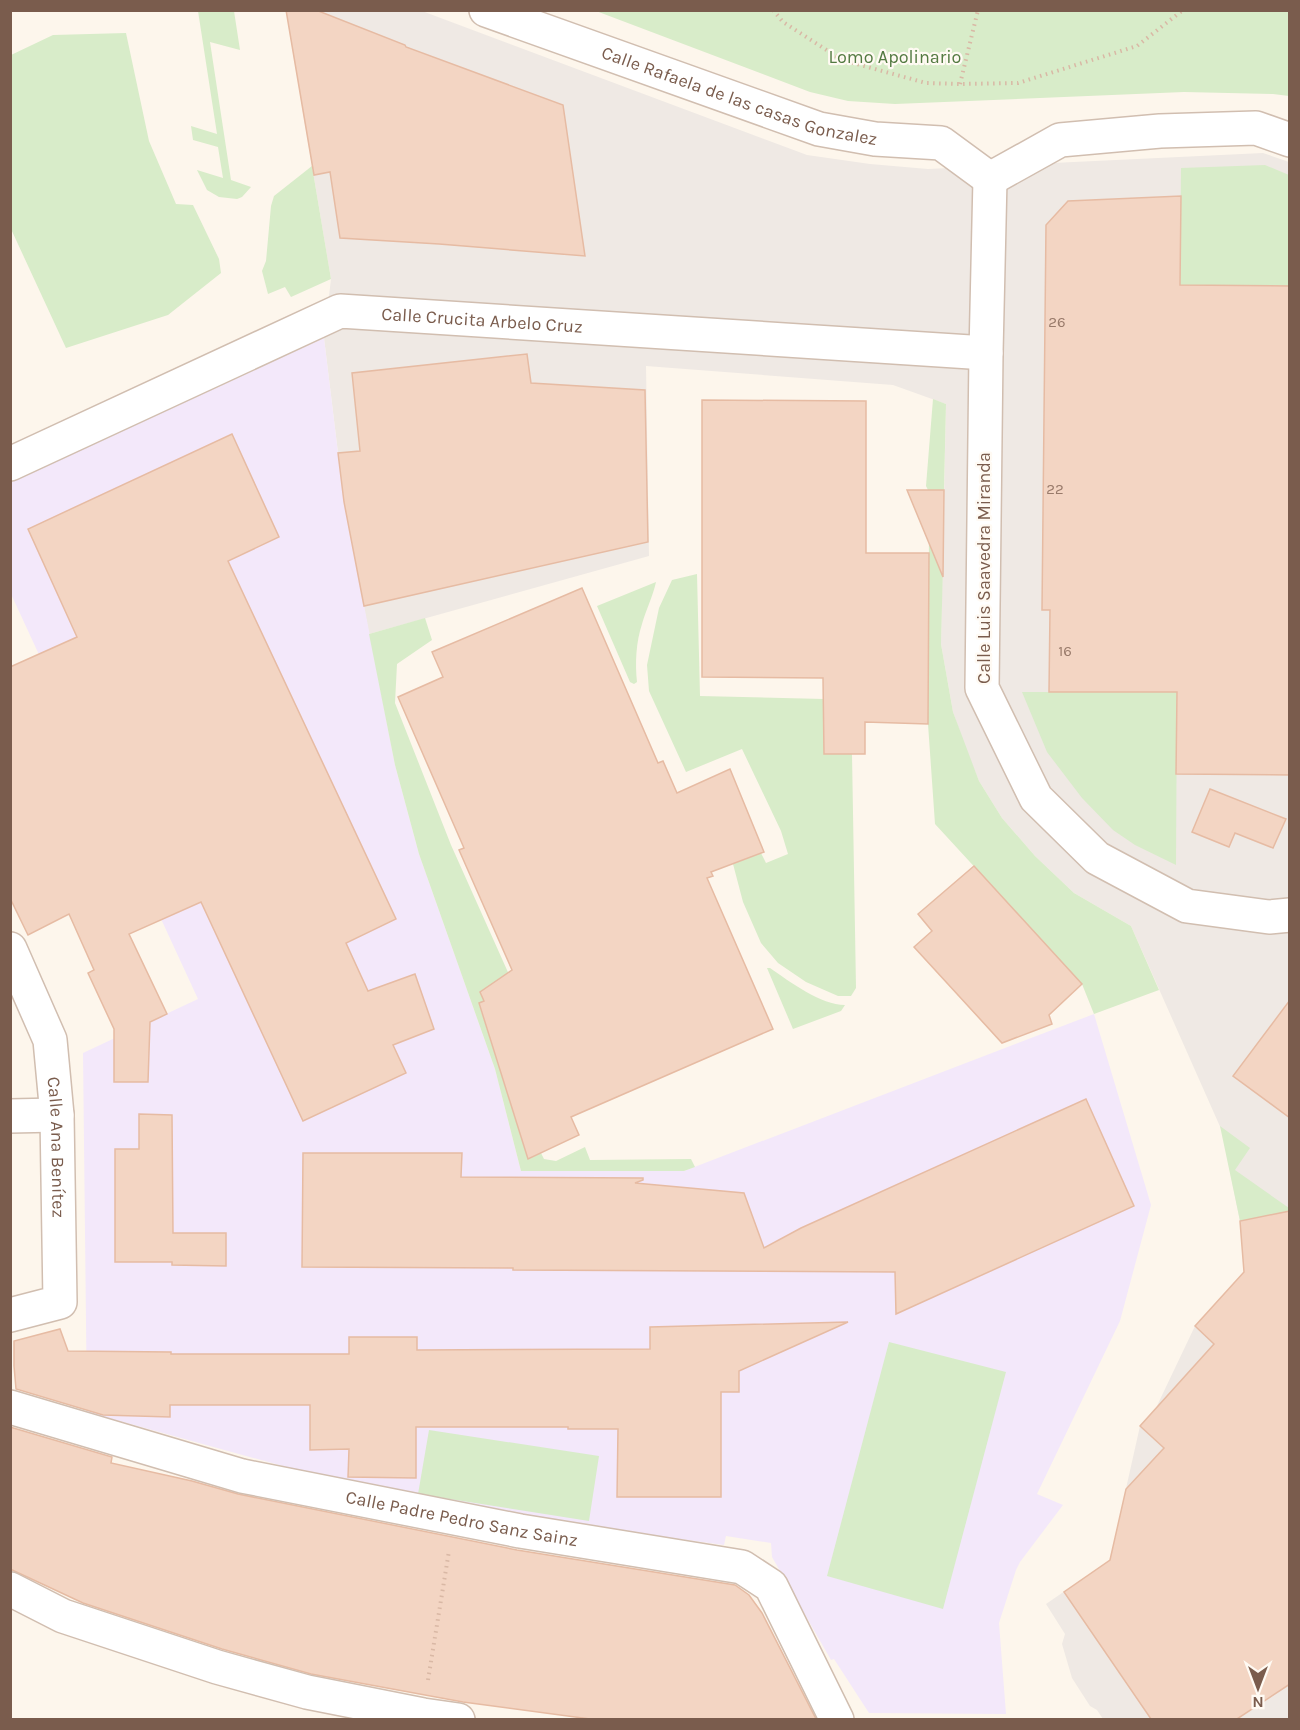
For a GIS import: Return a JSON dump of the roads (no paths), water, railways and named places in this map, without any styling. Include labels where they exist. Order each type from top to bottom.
[{"type":"street","name":"Calle Rafaela de las casas Gonzalez","points":[[486,10],[819,129],[875,139],[941,143],[990,179]]},
{"type":"street","points":[[990,179],[1060,140],[1160,131],[1256,128],[1290,140]]},
{"type":"street","name":"Calle Luis Saavedra Miranda","points":[[990,179],[982,688],[1035,798],[1097,858],[1187,906],[1269,917],[1290,915]]},
{"type":"street","name":"Calle Crucita Arbelo Cruz","points":[[10,464],[340,311],[986,352]]},
{"type":"street","name":"Calle Ana Benítez","points":[[10,949],[50,1040],[57,1115],[60,1302],[10,1315]]},
{"type":"street","points":[[10,1116],[57,1115]]},
{"type":"street","name":"Calle Padre Pedro Sanz Sainz","points":[[10,1407],[242,1476],[634,1551],[742,1567],[771,1586],[837,1719]]},
{"type":"street","points":[[10,1589],[63,1616],[217,1667],[307,1692],[423,1715],[458,1719]]},
{"type":"park label","name":"Lomo Apolinario","points":[[895,57]]}]
